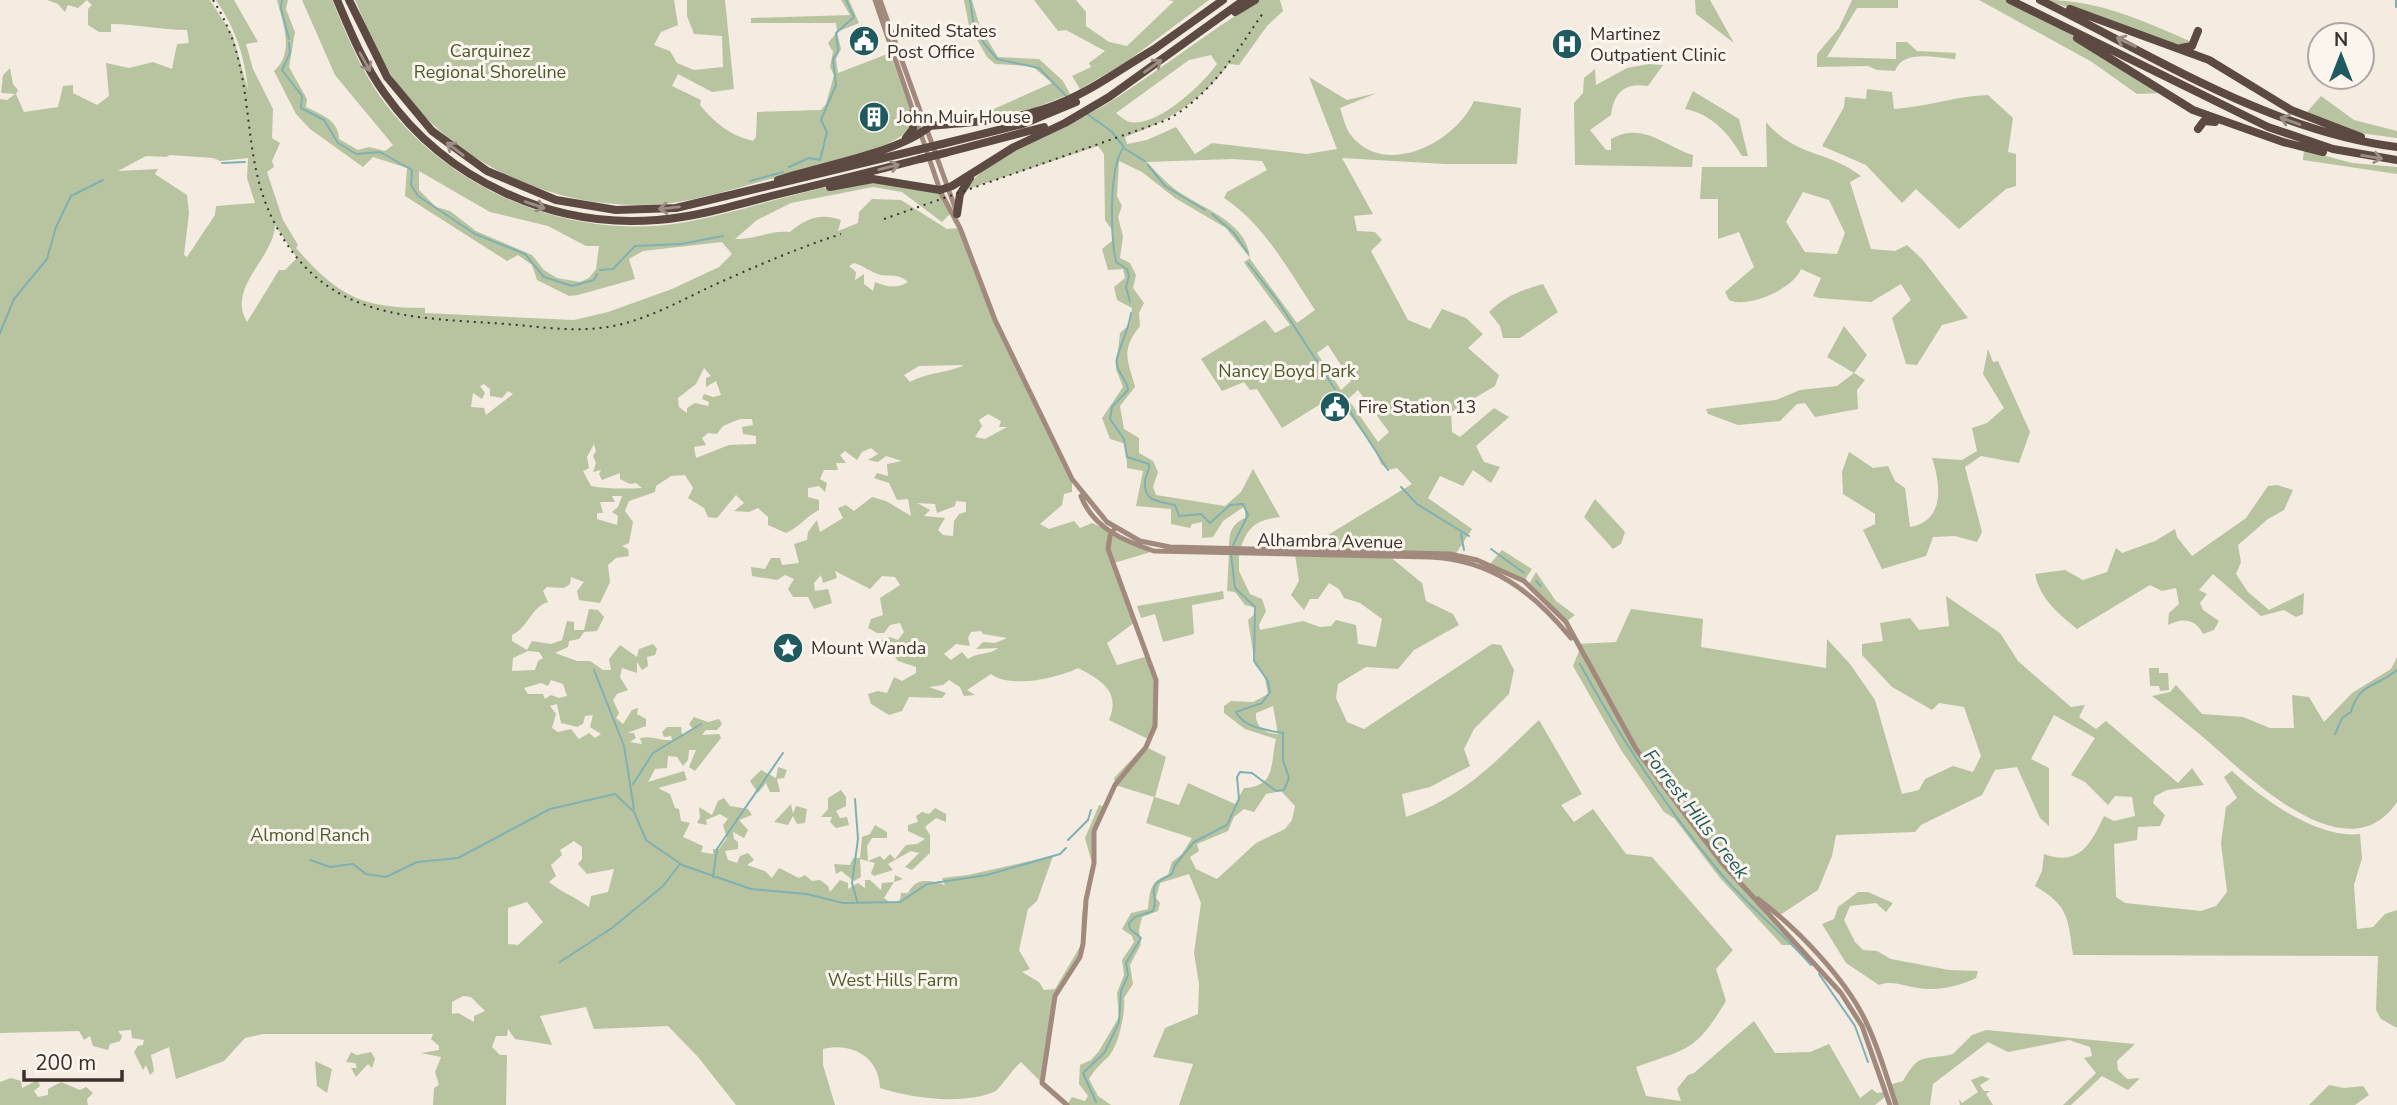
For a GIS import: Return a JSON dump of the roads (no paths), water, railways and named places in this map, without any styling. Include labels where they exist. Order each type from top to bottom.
[{"type":"highway","points":[[337,0],[368,67],[408,123],[454,163],[514,197],[564,214],[633,221],[685,217],[775,195],[918,155],[942,144],[1023,124],[1092,90],[1156,48],[1221,0]]},
{"type":"highway","points":[[349,0],[375,58],[410,107],[449,146],[500,178],[549,198],[608,209],[669,208],[736,195],[918,155],[945,153],[1026,133],[1072,117]]},
{"type":"highway","points":[[775,195],[873,179],[944,188],[1019,144],[1097,104],[1244,0]]},
{"type":"highway","points":[[1208,26],[1255,0]]},
{"type":"highway","points":[[2010,0],[2289,136],[2347,152]]},
{"type":"highway","points":[[2040,0],[2210,85],[2293,123],[2397,147]]},
{"type":"highway","points":[[2046,0],[2209,60],[2291,110],[2380,145]]},
{"type":"highway","points":[[2042,16],[2181,104],[2304,147],[2397,160]]},
{"type":"highway","points":[[2172,47],[2192,46],[2198,31]]},
{"type":"highway","points":[[736,195],[897,143],[923,132],[1021,115],[1066,104]]},
{"type":"highway","points":[[897,143],[914,129],[914,113]]},
{"type":"highway","points":[[2197,129],[2207,121],[2230,123]]},
{"type":"highway","points":[[957,218],[961,190],[980,168]]},
{"type":"main road","name":"Alhambra Avenue","points":[[877,0],[914,113],[923,132]]},
{"type":"main road","name":"Alhambra Avenue","points":[[877,0],[923,132],[995,320],[1094,517],[1154,551],[1430,557],[1462,561],[1509,579],[1533,596],[1576,644],[1636,749],[1721,863],[1842,993],[1862,1026],[1890,1105]]},
{"type":"main road","points":[[1067,1105],[1042,1083],[1052,1006],[1058,989],[1080,957],[1086,900],[1094,863],[1094,831],[1115,785],[1150,740],[1157,710],[1156,680],[1108,549],[1113,530]]},
{"type":"main road","name":"Alhambra Avenue","points":[[1750,893],[1780,915],[1825,963],[1855,1004],[1867,1023],[1896,1105]]},
{"type":"waterway","points":[[282,0],[281,8],[289,39]]},
{"type":"waterway","points":[[789,167],[809,158],[820,160],[827,132],[821,120],[836,85],[833,59],[838,51],[836,33],[854,17],[846,0]]},
{"type":"waterway","points":[[970,0],[973,21],[983,42],[997,59],[1039,68],[1066,96]]},
{"type":"waterway","points":[[2396,0],[2396,7]]},
{"type":"waterway","points":[[289,43],[290,53],[282,70],[302,96],[301,108],[324,120],[338,143],[356,154],[380,152],[412,170],[411,185],[418,196],[475,234],[525,254],[544,277],[572,286],[594,280],[597,274]]},
{"type":"waterway","points":[[1086,113],[1111,131],[1124,147],[1115,170],[1112,220],[1116,262],[1127,269],[1129,276],[1126,287],[1130,302]]},
{"type":"waterway","points":[[1125,149],[1145,161]]},
{"type":"waterway","points":[[222,163],[245,162]]},
{"type":"waterway","points":[[1148,165],[1165,186],[1205,210]]},
{"type":"waterway","points":[[750,181],[783,172]]},
{"type":"waterway","points":[[0,333],[14,299],[47,259],[56,227],[71,196],[103,180]]},
{"type":"waterway","points":[[1212,214],[1234,233],[1248,253]]},
{"type":"waterway","points":[[600,270],[613,269],[635,246],[681,244],[723,236]]},
{"type":"waterway","points":[[1248,263],[1277,300],[1335,389]]},
{"type":"waterway","points":[[1131,313],[1117,363],[1128,390],[1112,407],[1110,419],[1124,439],[1127,457],[1149,464],[1145,482],[1147,494],[1154,500],[1175,505],[1179,516],[1201,514],[1210,523],[1230,505],[1243,504],[1248,515],[1233,545]]},
{"type":"waterway","points":[[1340,396],[1388,470]]},
{"type":"waterway","points":[[1401,487],[1417,504],[1469,536]]},
{"type":"waterway","name":"Forrest Hills Creek","points":[[1461,534],[1464,550]]},
{"type":"waterway","points":[[1491,549],[1524,573]]},
{"type":"waterway","points":[[1096,1102],[1083,1073],[1105,1052],[1119,1022],[1121,991],[1128,975],[1126,963],[1141,938],[1130,929],[1129,923],[1135,917],[1153,911],[1154,887],[1172,874],[1175,865],[1194,842],[1227,825],[1239,799],[1237,777],[1240,772],[1252,773],[1276,791],[1284,790],[1289,778],[1283,760],[1283,733],[1250,725],[1236,712],[1262,703],[1270,692],[1268,681],[1254,661],[1255,607],[1235,588],[1231,554]]},
{"type":"waterway","points":[[1536,581],[1541,586]]},
{"type":"waterway","name":"Forrest Hills Creek","points":[[1580,664],[1644,770],[1698,845],[1739,894],[1811,965]]},
{"type":"waterway","points":[[594,670],[624,746],[634,809]]},
{"type":"waterway","points":[[2335,734],[2342,718],[2351,712],[2359,695],[2397,670]]},
{"type":"waterway","points":[[633,784],[653,753],[701,724]]},
{"type":"waterway","points":[[713,877],[717,849],[783,753]]},
{"type":"waterway","points":[[310,860],[330,867],[353,864],[366,874],[386,877],[417,862],[458,858],[550,809],[615,794],[634,812],[646,840],[682,865],[751,889],[807,894],[843,903],[900,902],[927,884],[987,875],[1060,854],[1066,848]]},
{"type":"waterway","points":[[855,799],[858,839],[852,883],[857,901]]},
{"type":"waterway","points":[[1068,840],[1088,820],[1091,810]]},
{"type":"waterway","points":[[560,962],[612,928],[663,886],[680,864]]},
{"type":"waterway","name":"Forrest Hills Creek","points":[[1819,974],[1855,1026],[1868,1062]]},
{"type":"railway","points":[[213,0],[228,27],[237,55],[255,167],[274,222],[294,255],[318,279],[344,296],[373,307],[436,319],[564,329],[608,327],[669,307],[761,264],[841,234]]},
{"type":"railway","points":[[884,219],[1167,120],[1183,110],[1209,86],[1263,13]]},
{"type":"place","name":"United States Post Office","points":[[864,41]]},
{"type":"place","name":"Martinez Outpatient Clinic","points":[[1567,44]]},
{"type":"place","name":"John Muir House","points":[[874,117]]},
{"type":"place","name":"Fire Station 13","points":[[1335,407]]},
{"type":"place","name":"Mount Wanda","points":[[788,648]]},
{"type":"park label","name":"Carquinez Regional Shoreline","points":[[490,61]]},
{"type":"park label","name":"Nancy Boyd Park","points":[[1287,371]]},
{"type":"park label","name":"Almond Ranch","points":[[310,835]]},
{"type":"park label","name":"West Hills Farm","points":[[893,980]]}]
